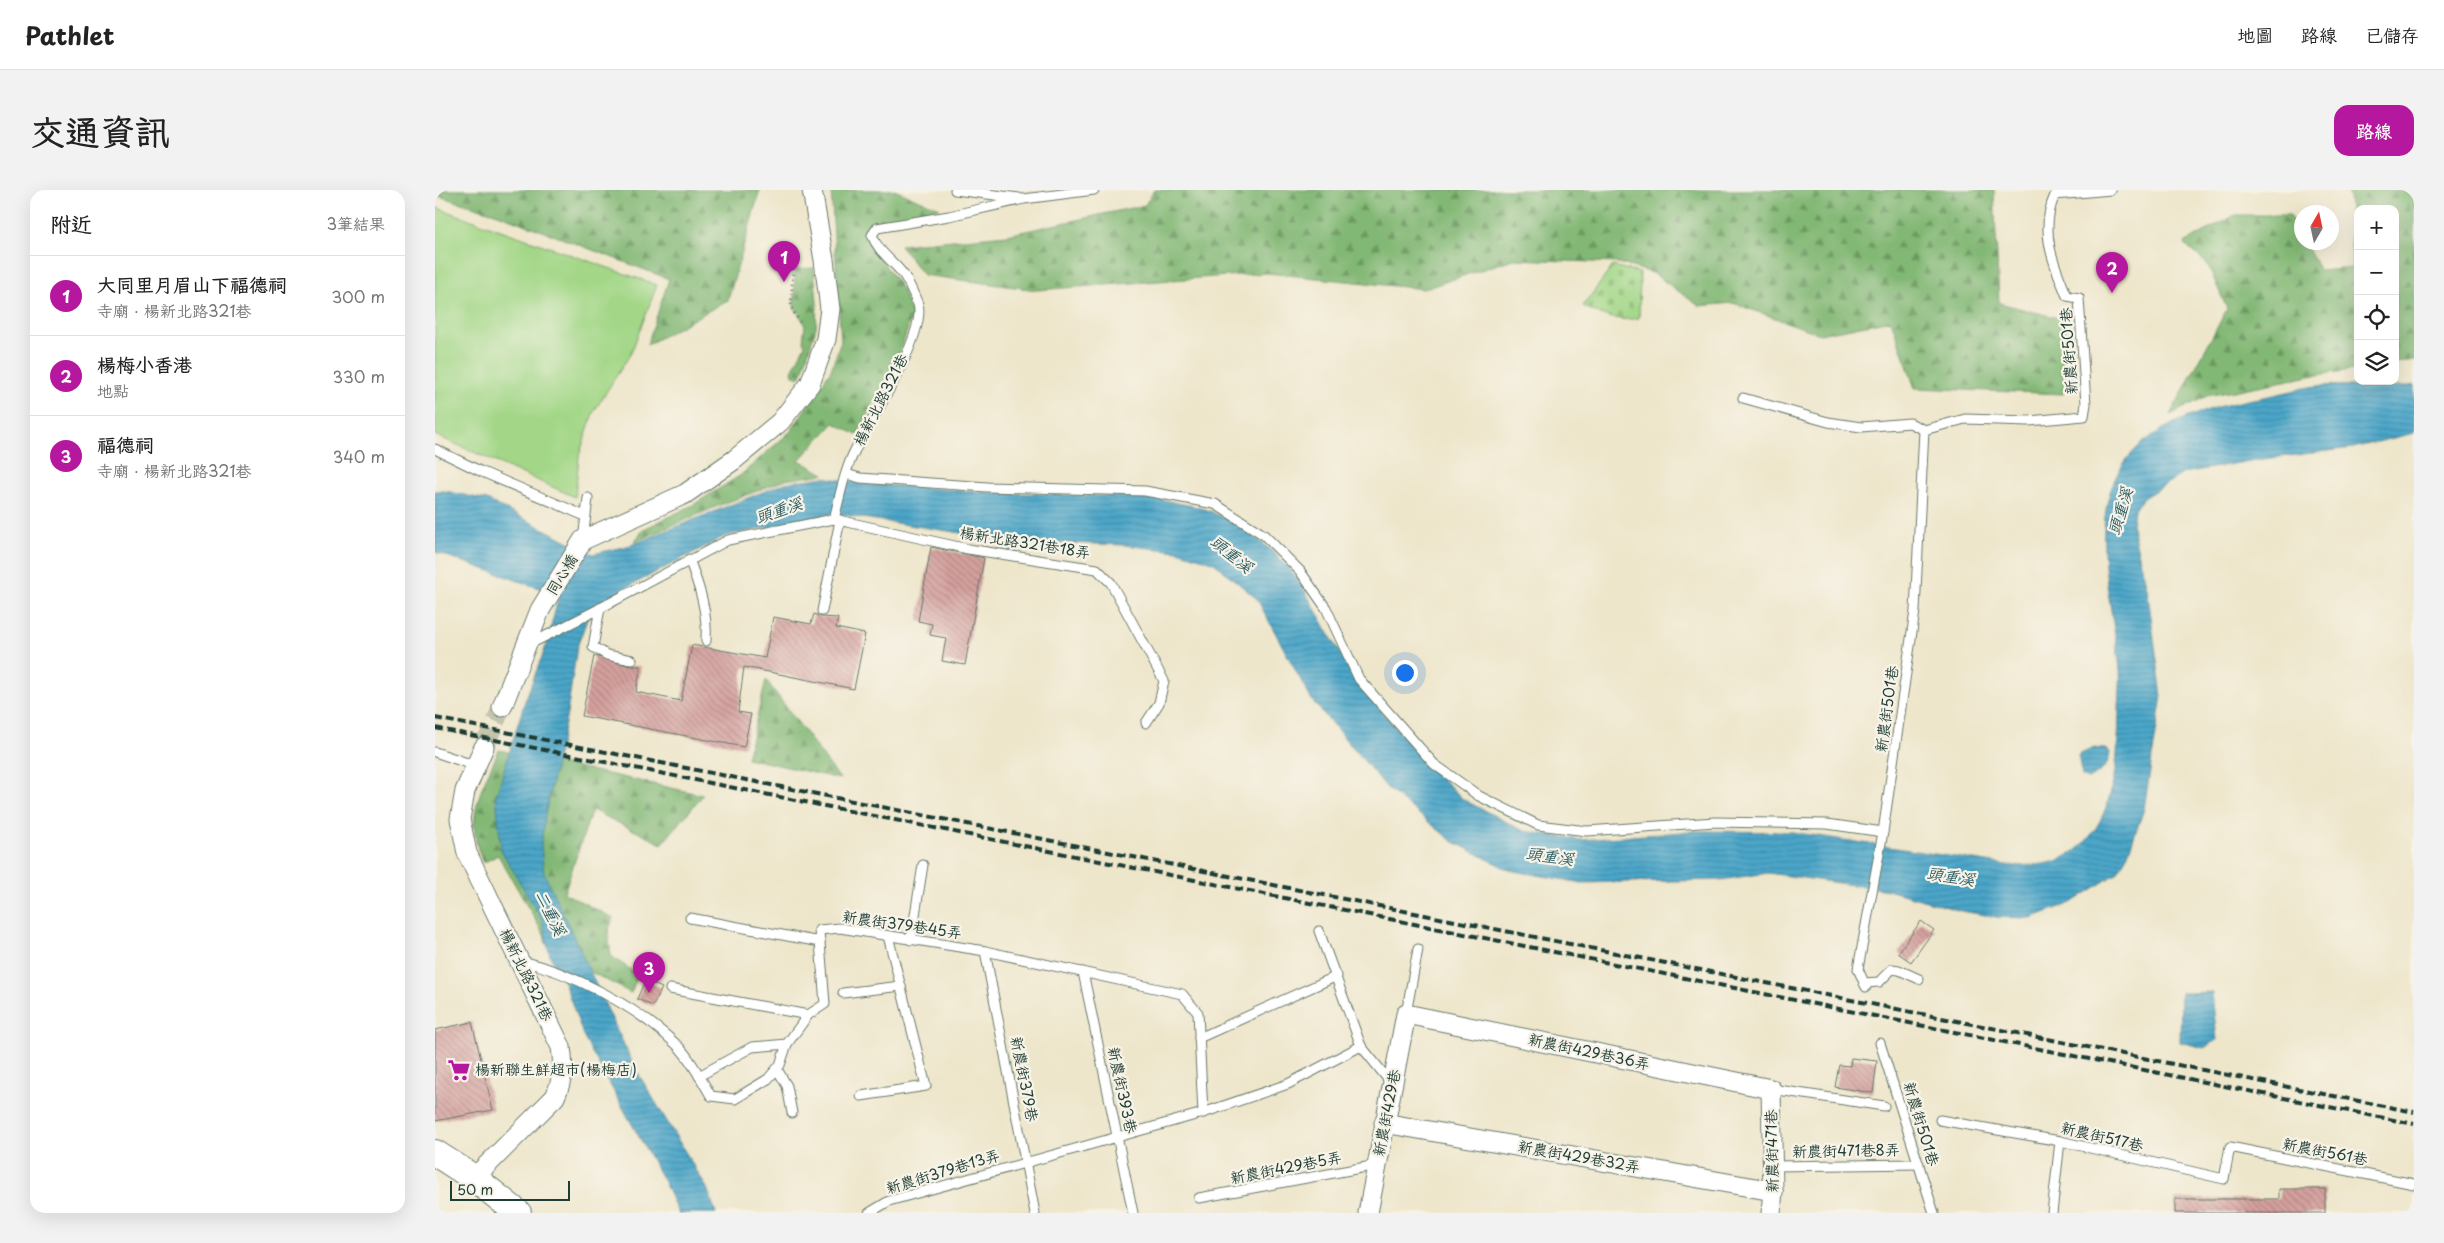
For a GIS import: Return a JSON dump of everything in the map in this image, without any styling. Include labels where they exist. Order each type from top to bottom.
[{"type":"street","points":[[583,540],[685,494],[733,460],[780,422],[810,384],[827,340],[829,310],[823,250],[812,190]]},
{"type":"street","name":"同心橋","points":[[534,642],[541,610],[583,540]]},
{"type":"street","points":[[503,707],[534,642]]},
{"type":"street","name":"楊新北路321巷","points":[[474,1178],[555,1097],[562,1082],[564,1066],[561,1047],[467,853],[460,818],[465,791],[485,747]]},
{"type":"street","name":"新農街429巷","points":[[1368,1213],[1391,1083],[1406,1014]]},
{"type":"street","name":"新農街429巷36弄","points":[[1406,1014],[1771,1089]]},
{"type":"street","name":"新農街471巷","points":[[1771,1089],[1773,1166],[1771,1213]]},
{"type":"street","name":"新農街429巷32弄","points":[[1384,1122],[1773,1191]]},
{"type":"street","points":[[435,1153],[474,1178],[518,1213]]},
{"type":"lane","points":[[955,190],[1023,199]]},
{"type":"lane","name":"楊新北路321巷","points":[[845,477],[855,451],[889,391],[915,332],[919,307],[904,275],[876,246],[872,235],[877,228],[949,216],[1023,199],[1094,190]]},
{"type":"lane","name":"新農街501巷","points":[[1743,398],[1828,422],[1861,427],[1910,423],[1924,430],[1965,419],[2029,421],[2084,416],[2086,404],[2079,298],[2067,296],[2055,268],[2047,231],[2048,210],[2055,195],[2111,190]]},
{"type":"lane","name":"新農街501巷","points":[[1919,979],[1892,969],[1879,982],[1865,986],[1858,969],[1883,832],[1915,611],[1924,430]]},
{"type":"lane","points":[[435,449],[480,471],[585,516]]},
{"type":"lane","points":[[822,610],[836,519],[845,477],[987,488],[1145,491],[1215,504],[1264,535],[1300,571],[1326,608],[1359,679],[1434,764],[1479,796],[1538,825],[1587,831],[1715,822],[1827,824],[1883,832]]},
{"type":"lane","points":[[583,540],[588,498]]},
{"type":"lane","points":[[534,642],[728,540],[836,519]]},
{"type":"lane","name":"楊新北路321巷18弄","points":[[836,519],[968,549],[1097,569],[1111,583],[1164,682],[1159,702],[1146,724]]},
{"type":"lane","points":[[689,559],[703,596],[707,628],[706,640]]},
{"type":"lane","points":[[598,610],[593,648],[607,655],[632,660]]},
{"type":"lane","points":[[435,752],[476,766]]},
{"type":"lane","points":[[911,940],[923,865]]},
{"type":"lane","points":[[518,959],[547,967],[607,995],[656,1027],[678,1046],[711,1096],[735,1099],[768,1079],[780,1066],[787,1044],[808,1015],[825,1004],[820,942],[690,918]]},
{"type":"lane","name":"新農街379巷45弄","points":[[820,942],[819,930],[840,928],[985,951],[1182,994],[1198,1013],[1203,1113]]},
{"type":"lane","points":[[1319,930],[1361,1046],[1391,1083]]},
{"type":"lane","points":[[861,1096],[926,1086],[888,936]]},
{"type":"lane","points":[[1406,1014],[1418,949]]},
{"type":"lane","name":"新農街379巷","points":[[985,951],[1027,1162],[1035,1213]]},
{"type":"lane","name":"新農街393巷","points":[[1083,972],[1133,1213]]},
{"type":"lane","points":[[1199,1038],[1337,976]]},
{"type":"lane","points":[[843,993],[901,986]]},
{"type":"lane","points":[[669,988],[808,1015]]},
{"type":"lane","name":"新農街501巷","points":[[1880,1043],[1934,1213]]},
{"type":"lane","points":[[699,1076],[752,1047],[787,1044]]},
{"type":"lane","name":"新農街379巷13弄","points":[[869,1213],[889,1201],[1203,1113],[1288,1084],[1361,1046]]},
{"type":"lane","points":[[777,1069],[787,1086],[791,1113]]},
{"type":"lane","points":[[1771,1089],[1884,1106]]},
{"type":"lane","name":"新農街517巷","points":[[1941,1120],[2060,1141],[2224,1179],[2230,1147]]},
{"type":"lane","points":[[2052,1213],[2060,1141]]},
{"type":"lane","name":"新農街561巷","points":[[2230,1147],[2414,1184]]},
{"type":"lane","name":"新農街429巷5弄","points":[[1199,1198],[1377,1164]]},
{"type":"lane","name":"新農街471巷8弄","points":[[1773,1166],[1919,1164]]},
{"type":"path","points":[[779,248],[793,269],[791,307],[800,322]]},
{"type":"green space","points":[[435,190],[760,190],[728,300],[647,345],[669,279],[495,213],[435,195]]},
{"type":"green space","points":[[831,190],[894,190],[940,208],[874,222],[866,234],[874,250],[902,289],[912,315],[900,353],[857,435],[834,423],[799,460],[824,474],[785,480],[634,542],[644,529],[693,505],[741,475],[791,431],[831,370],[841,341]]},
{"type":"green space","points":[[1154,190],[1994,190],[1999,303],[2066,320],[2063,394],[1915,388],[1891,320],[1820,334],[1733,303],[1699,306],[1653,273],[1618,263],[1513,259],[1424,289],[1267,273],[1037,290],[923,275],[900,245],[1007,235],[1145,205]]},
{"type":"green space","points":[[2349,190],[2414,190],[2414,361],[2399,363],[2399,205],[2354,205],[2354,370],[2207,396],[2170,415],[2227,309],[2208,265],[2184,243],[2235,215],[2290,215],[2294,223],[2294,250],[2309,250],[2320,271],[2352,268]]},
{"type":"green space","points":[[435,207],[657,285],[631,353],[593,413],[579,456],[575,497],[435,435]]},
{"type":"green space","points":[[1613,266],[1640,273],[1639,318],[1624,319],[1610,317],[1583,306]]},
{"type":"green space","points":[[814,268],[817,303],[816,327],[801,376],[798,378],[793,375],[792,371],[805,345],[803,341],[805,324],[794,307],[795,269]]},
{"type":"green space","points":[[766,680],[840,779],[747,758]]},
{"type":"green space","points":[[499,750],[703,795],[662,844],[592,810],[564,893],[613,918],[608,932],[611,956],[638,975],[631,993],[560,956],[546,944],[544,935],[498,855],[483,863],[477,847],[475,819],[481,792]]},
{"type":"water","points":[[2414,385],[2414,433],[2353,448],[2255,460],[2184,473],[2143,498],[2134,509],[2132,527],[2147,588],[2162,696],[2144,809],[2128,854],[2117,873],[2071,903],[2031,918],[1997,917],[1961,911],[1888,890],[1768,873],[1720,880],[1582,883],[1509,870],[1452,841],[1388,789],[1311,699],[1257,599],[1213,562],[1178,551],[1122,545],[1013,541],[843,515],[828,515],[725,536],[592,606],[577,647],[567,714],[545,815],[541,846],[544,873],[635,1068],[707,1188],[716,1213],[678,1213],[663,1180],[584,1038],[565,984],[550,956],[542,920],[501,850],[496,796],[525,701],[546,646],[559,595],[435,552],[435,491],[445,491],[487,500],[593,554],[631,545],[785,483],[824,477],[857,483],[998,493],[1148,497],[1210,511],[1244,528],[1273,552],[1291,570],[1305,591],[1356,681],[1431,768],[1464,800],[1524,831],[1581,840],[1695,831],[1792,832],[2013,866],[2038,865],[2057,861],[2081,846],[2094,831],[2104,813],[2111,793],[2117,750],[2120,675],[2107,584],[2104,524],[2109,496],[2119,470],[2137,448],[2152,436],[2201,412],[2238,402],[2316,386],[2390,388]]},
{"type":"water","points":[[2094,748],[2105,749],[2110,752],[2106,765],[2097,774],[2088,779],[2082,776],[2078,755]]},
{"type":"water","points":[[2212,992],[2217,1040],[2204,1048],[2180,1042],[2181,993]]},
{"type":"building","points":[[931,547],[984,558],[965,665],[942,661],[946,638],[930,635],[932,624],[918,621]]},
{"type":"building","points":[[814,614],[821,617],[838,618],[836,628],[865,634],[854,689],[744,667],[738,712],[751,714],[744,747],[582,716],[594,656],[631,666],[641,666],[636,692],[681,701],[692,645],[765,658],[773,617],[811,624]]},
{"type":"building","points":[[1921,921],[1934,930],[1911,962],[1898,953]]},
{"type":"building","points":[[645,980],[662,988],[653,1006],[637,999]]},
{"type":"building","name":"楊新聯生鮮超市(楊梅店)","points":[[472,1022],[493,1110],[435,1121],[435,1030]]},
{"type":"building","points":[[1851,1058],[1877,1061],[1873,1093],[1835,1087],[1839,1065],[1850,1066]]},
{"type":"building","points":[[2279,1189],[2325,1189],[2325,1213],[2175,1213],[2175,1199],[2279,1199]]},
{"type":"tunnel","points":[[484,747],[502,707]]},
{"type":"railway","points":[[435,718],[2414,1112]]},
{"type":"railway","points":[[435,728],[2414,1124]]},
{"type":"place","name":"大同里月眉山下福德祠","points":[[784,282]]},
{"type":"place","name":"楊梅小香港","points":[[2112,293]]},
{"type":"place","name":"福德祠","points":[[649,993]]},
{"type":"place","name":"楊新聯生鮮超市(楊梅店)","points":[[459,1070]]},
{"type":"water label","name":"頭重溪","points":[[779,510]]},
{"type":"water label","name":"頭重溪","points":[[2120,511]]},
{"type":"water label","name":"頭重溪","points":[[1232,554]]},
{"type":"water label","name":"頭重溪","points":[[1550,856]]},
{"type":"water label","name":"頭重溪","points":[[1951,876]]},
{"type":"water label","name":"二重溪","points":[[551,913]]}]
